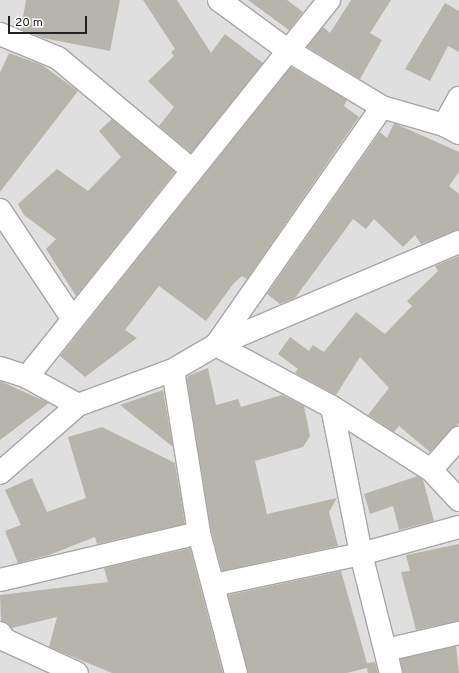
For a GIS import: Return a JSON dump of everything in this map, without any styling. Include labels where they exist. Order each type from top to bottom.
[{"type":"street","points":[[219,0],[286,50],[382,107],[451,129],[459,98]]},
{"type":"street","points":[[26,376],[192,170],[286,50],[329,0]]},
{"type":"street","points":[[0,34],[58,58],[192,170]]},
{"type":"street","points":[[216,345],[382,107]]},
{"type":"street","points":[[0,210],[72,318]]},
{"type":"street","points":[[0,473],[78,405],[173,370],[216,345],[459,242]]},
{"type":"street","points":[[216,345],[332,407],[431,470],[459,500]]},
{"type":"street","points":[[0,368],[26,376],[78,405]]},
{"type":"street","points":[[173,370],[199,533],[214,585],[236,673]]},
{"type":"street","points":[[332,407],[362,554],[391,673]]},
{"type":"street","points":[[431,470],[459,438]]},
{"type":"street","points":[[214,585],[362,554],[459,526]]},
{"type":"street","points":[[0,580],[199,533]]},
{"type":"street","points":[[0,632],[5,640],[77,673]]},
{"type":"street","points":[[386,650],[459,632]]},
{"type":"shaded area","points":[[0,0],[459,0],[459,673],[0,673]]},
{"type":"building","points":[[26,0],[120,0],[110,51],[43,38],[21,29]]},
{"type":"building","points":[[143,0],[177,0],[211,53],[225,34],[263,63],[191,153],[159,126],[174,107],[148,81],[174,56],[171,52],[175,49]]},
{"type":"building","points":[[248,0],[287,0],[303,12],[289,30]]},
{"type":"building","points":[[351,0],[391,0],[370,33],[382,40],[360,79],[307,47],[323,27],[330,33]]},
{"type":"building","points":[[445,3],[459,11],[459,52],[448,46],[430,81],[405,69]]},
{"type":"building","points":[[9,53],[42,65],[78,91],[0,192],[0,73]]},
{"type":"building","points":[[291,67],[347,100],[344,106],[359,117],[247,279],[242,276],[234,283],[206,321],[159,286],[125,330],[137,338],[85,377],[60,356]]},
{"type":"building","points":[[112,119],[175,172],[76,296],[46,249],[56,239],[24,215],[18,204],[57,169],[88,191],[121,157],[99,131]]},
{"type":"building","points":[[394,123],[459,152],[459,172],[449,186],[459,194],[459,230],[421,244],[415,235],[403,247],[374,219],[366,229],[353,219],[295,298],[280,304],[267,294],[380,132],[387,138]]},
{"type":"building","points":[[459,256],[459,423],[430,452],[399,426],[394,432],[368,415],[389,388],[360,357],[336,395],[295,373],[298,369],[278,354],[290,337],[309,351],[313,345],[324,352],[356,312],[385,334],[412,306],[407,301],[438,271],[435,266]]},
{"type":"building","points":[[208,368],[216,405],[238,399],[241,407],[282,395],[304,406],[310,436],[303,447],[255,461],[267,514],[337,498],[329,512],[338,546],[222,571],[211,530],[187,381],[188,376]]},
{"type":"building","points":[[0,381],[49,403],[0,440]]},
{"type":"building","points":[[163,390],[173,447],[120,405]]},
{"type":"building","points":[[102,427],[175,463],[185,524],[97,544],[95,537],[49,555],[18,563],[5,531],[21,525],[5,490],[32,478],[47,512],[86,498],[68,437]]},
{"type":"building","points":[[418,476],[423,480],[434,521],[399,530],[393,506],[370,514],[364,494]]},
{"type":"building","points":[[459,544],[459,621],[416,630],[401,572],[410,571],[406,555]]},
{"type":"building","points":[[190,548],[223,673],[112,673],[49,647],[57,617],[12,628],[1,621],[0,595],[108,582],[104,568]]},
{"type":"building","points":[[341,571],[367,663],[375,662],[378,673],[368,673],[367,668],[347,673],[248,673],[228,595]]},
{"type":"building","points":[[456,646],[459,673],[403,673],[400,659]]}]
